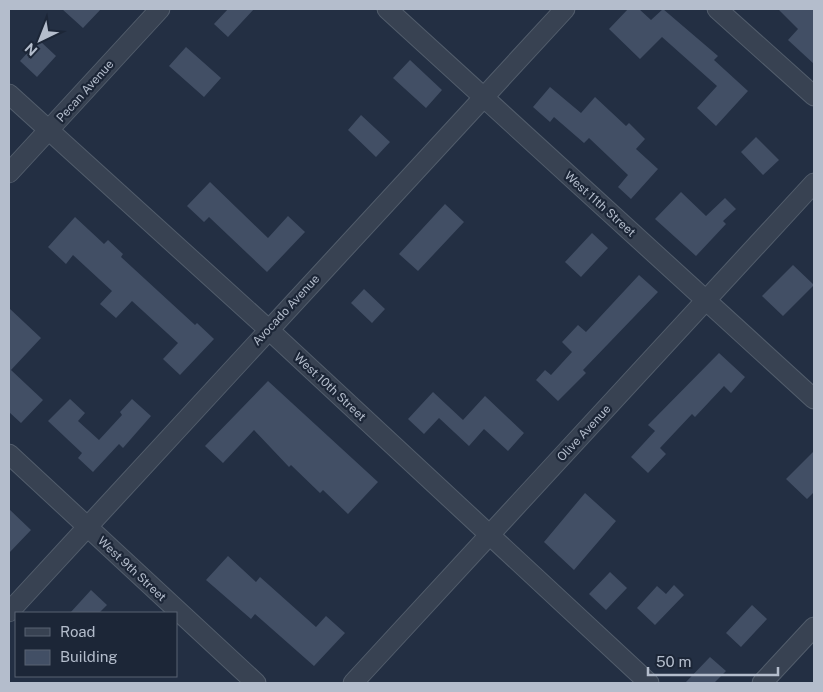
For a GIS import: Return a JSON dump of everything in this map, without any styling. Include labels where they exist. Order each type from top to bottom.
[{"type":"street","name":"Pecan Avenue","points":[[9,172],[160,9]]},
{"type":"street","name":"West 11th Street","points":[[387,9],[814,399]]},
{"type":"street","name":"Avocado Avenue","points":[[9,612],[565,9]]},
{"type":"street","points":[[718,9],[814,96]]},
{"type":"street","name":"West 10th Street","points":[[9,94],[268,329],[649,683]]},
{"type":"street","name":"Olive Avenue","points":[[353,683],[814,183]]},
{"type":"street","name":"West 9th Street","points":[[9,454],[256,683]]},
{"type":"street","points":[[762,683],[814,627]]},
{"type":"building","points":[[62,9],[101,9],[83,28]]},
{"type":"building","points":[[228,9],[254,9],[228,37],[214,24]]},
{"type":"building","points":[[628,9],[639,9],[651,20],[663,9],[718,56],[714,60],[748,91],[716,126],[697,108],[717,86],[662,37],[640,59],[609,29]]},
{"type":"building","points":[[778,9],[814,9],[814,64],[788,40],[798,29]]},
{"type":"building","points":[[39,40],[56,56],[37,77],[20,61]]},
{"type":"building","points":[[186,47],[221,78],[204,97],[169,66]]},
{"type":"building","points":[[410,60],[442,90],[426,108],[393,78]]},
{"type":"building","points":[[550,87],[581,113],[595,97],[626,126],[629,123],[645,139],[636,149],[658,169],[631,199],[618,187],[628,175],[589,138],[584,143],[554,117],[550,122],[533,107]]},
{"type":"building","points":[[361,115],[390,142],[376,157],[348,130]]},
{"type":"building","points":[[756,137],[779,160],[763,175],[741,152]]},
{"type":"building","points":[[210,182],[268,238],[288,216],[305,232],[267,272],[209,217],[204,222],[187,206]]},
{"type":"building","points":[[681,192],[706,216],[725,198],[736,209],[723,221],[726,224],[696,256],[655,219]]},
{"type":"building","points":[[445,204],[464,222],[418,271],[399,254]]},
{"type":"building","points":[[75,217],[104,244],[108,240],[123,254],[121,257],[195,325],[197,323],[214,339],[180,375],[163,359],[178,343],[132,301],[116,318],[100,304],[112,291],[73,255],[66,264],[48,247]]},
{"type":"building","points":[[592,233],[608,248],[581,277],[565,262]]},
{"type":"building","points":[[793,265],[814,285],[783,316],[762,296]]},
{"type":"building","points":[[639,275],[658,292],[583,370],[586,373],[558,401],[536,380],[545,370],[551,375],[572,352],[562,342],[578,325],[586,332]]},
{"type":"building","points":[[364,289],[385,309],[372,323],[351,303]]},
{"type":"building","points":[[9,308],[41,338],[11,370],[43,400],[21,423],[9,412]]},
{"type":"building","points":[[719,353],[745,377],[731,393],[724,386],[695,417],[692,414],[660,448],[666,454],[648,473],[631,457],[655,431],[648,425]]},
{"type":"building","points":[[268,381],[378,482],[348,514],[323,490],[320,493],[291,465],[289,467],[254,430],[223,463],[205,446]]},
{"type":"building","points":[[433,392],[463,420],[485,396],[524,433],[508,451],[484,429],[469,446],[439,418],[424,434],[408,419]]},
{"type":"building","points":[[70,399],[85,413],[78,421],[99,440],[122,415],[120,412],[132,399],[151,416],[123,448],[119,444],[93,472],[78,458],[82,453],[48,421]]},
{"type":"building","points":[[814,451],[814,492],[807,499],[786,479]]},
{"type":"building","points":[[585,493],[616,521],[574,570],[544,542]]},
{"type":"building","points":[[9,509],[31,530],[9,553]]},
{"type":"building","points":[[228,556],[256,582],[260,577],[316,627],[326,616],[345,633],[314,666],[255,614],[251,619],[206,580]]},
{"type":"building","points":[[610,572],[627,588],[606,610],[589,594]]},
{"type":"building","points":[[674,585],[684,595],[655,625],[637,608],[657,586],[666,594]]},
{"type":"building","points":[[91,590],[107,605],[100,612],[71,612]]},
{"type":"building","points":[[752,605],[767,619],[741,647],[726,633]]},
{"type":"building","points":[[710,657],[726,671],[714,683],[685,683]]}]
